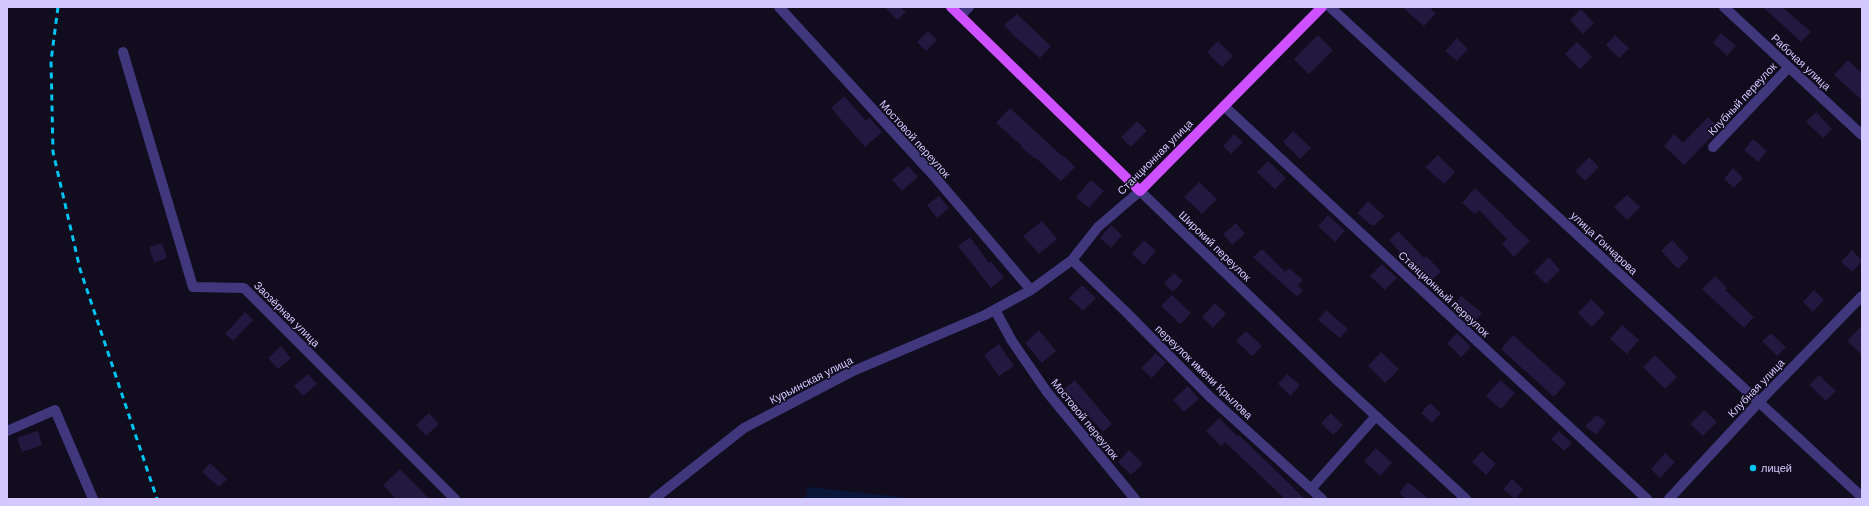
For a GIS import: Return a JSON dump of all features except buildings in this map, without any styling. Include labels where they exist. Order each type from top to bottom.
[{"type":"main road","name":"Широкий переулок","points":[[951,7],[1140,191]]},
{"type":"main road","name":"Станционная улица","points":[[1140,191],[1322,7]]},
{"type":"street","name":"Мостовой переулок","points":[[779,7],[934,176],[1031,290]]},
{"type":"street","points":[[960,16],[969,7]]},
{"type":"street","name":"улица Гончарова","points":[[1330,7],[1862,497]]},
{"type":"street","name":"Рабочая улица","points":[[1724,7],[1862,136]]},
{"type":"street","name":"Заозёрная улица","points":[[123,52],[193,287],[244,288],[455,499]]},
{"type":"street","name":"Клубный переулок","points":[[1713,147],[1788,67]]},
{"type":"street","name":"Станционный переулок","points":[[1224,106],[1647,499]]},
{"type":"street","name":"Станционная улица","points":[[995,310],[1031,290],[1072,260],[1098,227],[1140,191]]},
{"type":"street","name":"Широкий переулок","points":[[1140,191],[1376,416],[1466,499]]},
{"type":"street","name":"переулок имени Крылова","points":[[1072,260],[1125,310],[1210,397],[1322,499]]},
{"type":"street","name":"Клубная улица","points":[[1669,499],[1759,402],[1862,296]]},
{"type":"street","name":"Мостовой переулок","points":[[995,310],[1012,341],[1046,392],[1135,499]]},
{"type":"street","name":"Курьинская улица","points":[[654,499],[744,428],[851,372],[995,310]]},
{"type":"street","points":[[7,431],[55,410],[93,499]]},
{"type":"street","points":[[1311,489],[1376,416]]},
{"type":"water","points":[[808,487],[901,497],[908,499],[805,499]]},
{"type":"railway","points":[[58,7],[51,61],[53,152],[80,269],[157,499]]},
{"type":"place","name":"лицей","points":[[1753,468]]}]
